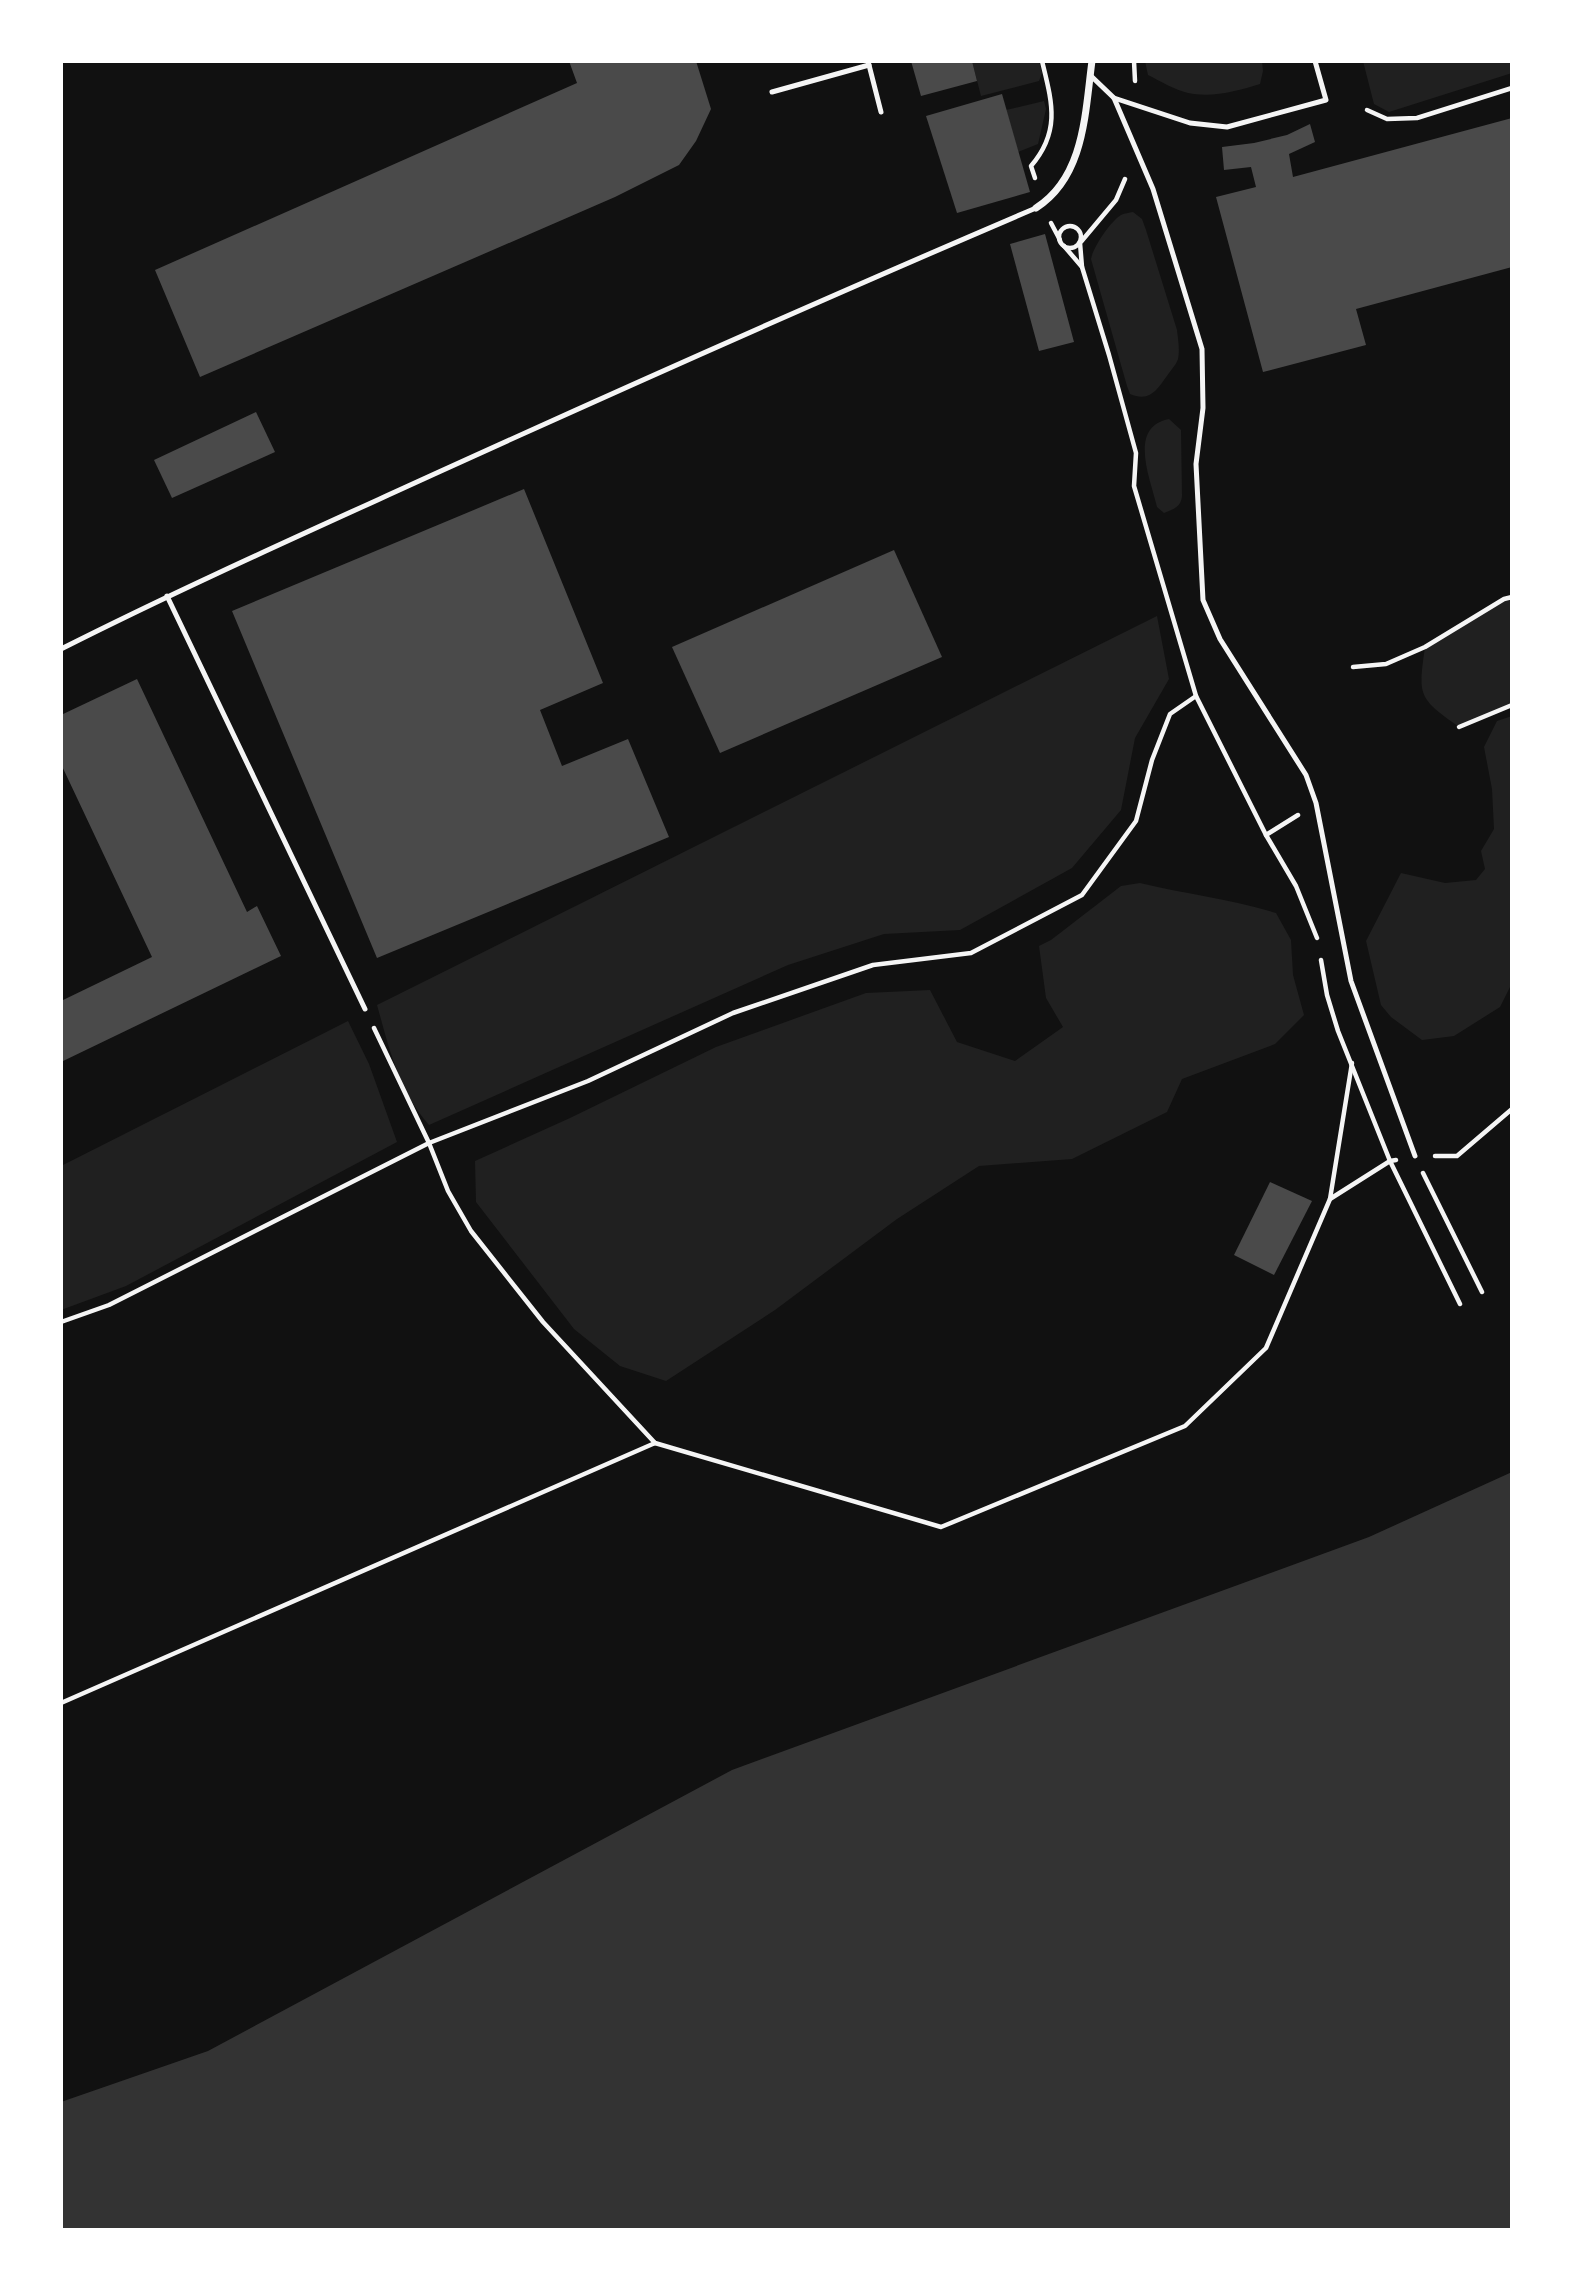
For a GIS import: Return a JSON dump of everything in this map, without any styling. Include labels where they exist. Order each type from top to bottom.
[{"type":"street","points":[[1040,206],[1060,186],[1074,162],[1084,121],[1092,61]]},
{"type":"lane","points":[[1114,98],[1190,123],[1227,127],[1326,100],[1315,61]]},
{"type":"lane","points":[[772,92],[869,63],[881,111]]},
{"type":"lane","points":[[1090,75],[1114,98],[1153,189],[1202,348],[1203,408],[1196,464],[1203,600],[1220,639],[1306,775],[1316,803],[1351,981],[1415,1156]]},
{"type":"lane","points":[[61,649],[167,596],[519,435],[1040,206]]},
{"type":"lane","points":[[167,596],[365,1009]]},
{"type":"path","points":[[1042,61],[1053,104],[1053,119],[1042,153],[1031,166],[1040,206],[1059,240],[1082,267],[1136,453],[1134,486],[1196,696],[1266,835],[1296,886],[1317,936],[1327,995],[1338,1031],[1390,1161],[1460,1304]]},
{"type":"path","points":[[1367,110],[1387,119],[1417,118],[1512,88]]},
{"type":"path","points":[[1059,240],[1065,227],[1079,229],[1081,236],[1077,246],[1064,246]]},
{"type":"path","points":[[1353,667],[1386,664],[1425,647],[1504,599],[1512,597]]},
{"type":"path","points":[[61,1322],[109,1305],[429,1143],[588,1081],[733,1013],[873,965],[971,953],[1082,895],[1136,821],[1152,760],[1170,714],[1196,696]]},
{"type":"path","points":[[1459,727],[1512,705]]},
{"type":"path","points":[[1266,835],[1316,803]]},
{"type":"path","points":[[365,1009],[429,1143],[448,1191],[471,1231],[543,1322],[655,1443],[941,1527],[1185,1426],[1266,1348],[1330,1199],[1352,1063]]},
{"type":"path","points":[[1330,1199],[1390,1161],[1415,1156],[1457,1156],[1512,1109]]},
{"type":"path","points":[[1415,1156],[1482,1292]]},
{"type":"path","points":[[61,1703],[655,1443]]},
{"type":"shaded area","points":[[972,61],[1039,61],[1042,73],[1039,81],[981,96]]},
{"type":"shaded area","points":[[1145,61],[1262,61],[1263,71],[1260,84],[1207,95],[1178,90],[1148,75]]},
{"type":"shaded area","points":[[1363,61],[1512,61],[1512,73],[1389,112],[1374,104]]},
{"type":"shaded area","points":[[1044,101],[1046,109],[1038,144],[1018,152],[1006,110]]},
{"type":"shaded area","points":[[1133,212],[1142,219],[1146,230],[1179,344],[1178,359],[1174,366],[1157,389],[1143,397],[1130,394],[1091,259],[1099,241],[1112,223],[1121,215]]},
{"type":"shaded area","points":[[1169,419],[1181,430],[1182,496],[1179,505],[1164,513],[1157,507],[1150,483],[1145,443],[1156,424]]},
{"type":"shaded area","points":[[1512,597],[1512,705],[1459,727],[1435,709],[1424,694],[1422,676],[1425,647]]},
{"type":"shaded area","points":[[1157,616],[1169,679],[1135,738],[1121,810],[1072,868],[960,930],[884,934],[788,965],[429,1125],[419,1112],[396,1068],[377,1005]]},
{"type":"shaded area","points":[[1512,716],[1512,983],[1500,1007],[1454,1036],[1422,1040],[1391,1017],[1381,1005],[1366,941],[1401,873],[1445,883],[1476,880],[1485,869],[1481,851],[1494,829],[1492,789],[1484,747],[1497,721]]},
{"type":"shaded area","points":[[1140,883],[1276,913],[1291,940],[1293,975],[1304,1015],[1275,1044],[1182,1079],[1167,1112],[1072,1159],[979,1166],[897,1219],[775,1310],[666,1381],[620,1366],[574,1329],[476,1202],[475,1161],[716,1047],[866,993],[930,990],[957,1042],[1015,1061],[1063,1027],[1046,998],[1039,946],[1051,940],[1121,886]]},
{"type":"shaded area","points":[[348,1021],[369,1064],[397,1142],[126,1286],[61,1310],[61,1166]]},
{"type":"shaded area","points":[[1512,1472],[1512,2230],[61,2230],[61,2102],[208,2051],[732,1770],[1369,1537]]},
{"type":"building","points":[[569,61],[696,61],[711,109],[696,141],[679,165],[615,197],[200,377],[155,270],[577,83]]},
{"type":"building","points":[[911,61],[972,61],[977,81],[921,96]]},
{"type":"building","points":[[1002,94],[1030,192],[957,213],[926,116]]},
{"type":"building","points":[[1512,118],[1512,267],[1356,309],[1366,345],[1263,372],[1216,197],[1256,187],[1251,167],[1224,170],[1222,147],[1287,135],[1310,124],[1315,142],[1289,154],[1293,177]]},
{"type":"building","points":[[1045,234],[1074,342],[1039,351],[1010,244]]},
{"type":"building","points":[[256,412],[275,452],[172,498],[154,460]]},
{"type":"building","points":[[524,489],[603,683],[540,710],[562,766],[628,739],[669,837],[377,958],[232,611]]},
{"type":"building","points":[[894,550],[942,657],[720,753],[672,647]]},
{"type":"building","points":[[137,679],[247,912],[257,906],[281,956],[61,1062],[61,1001],[152,957],[61,764],[61,715]]},
{"type":"building","points":[[1270,1182],[1312,1201],[1274,1275],[1234,1255]]}]
